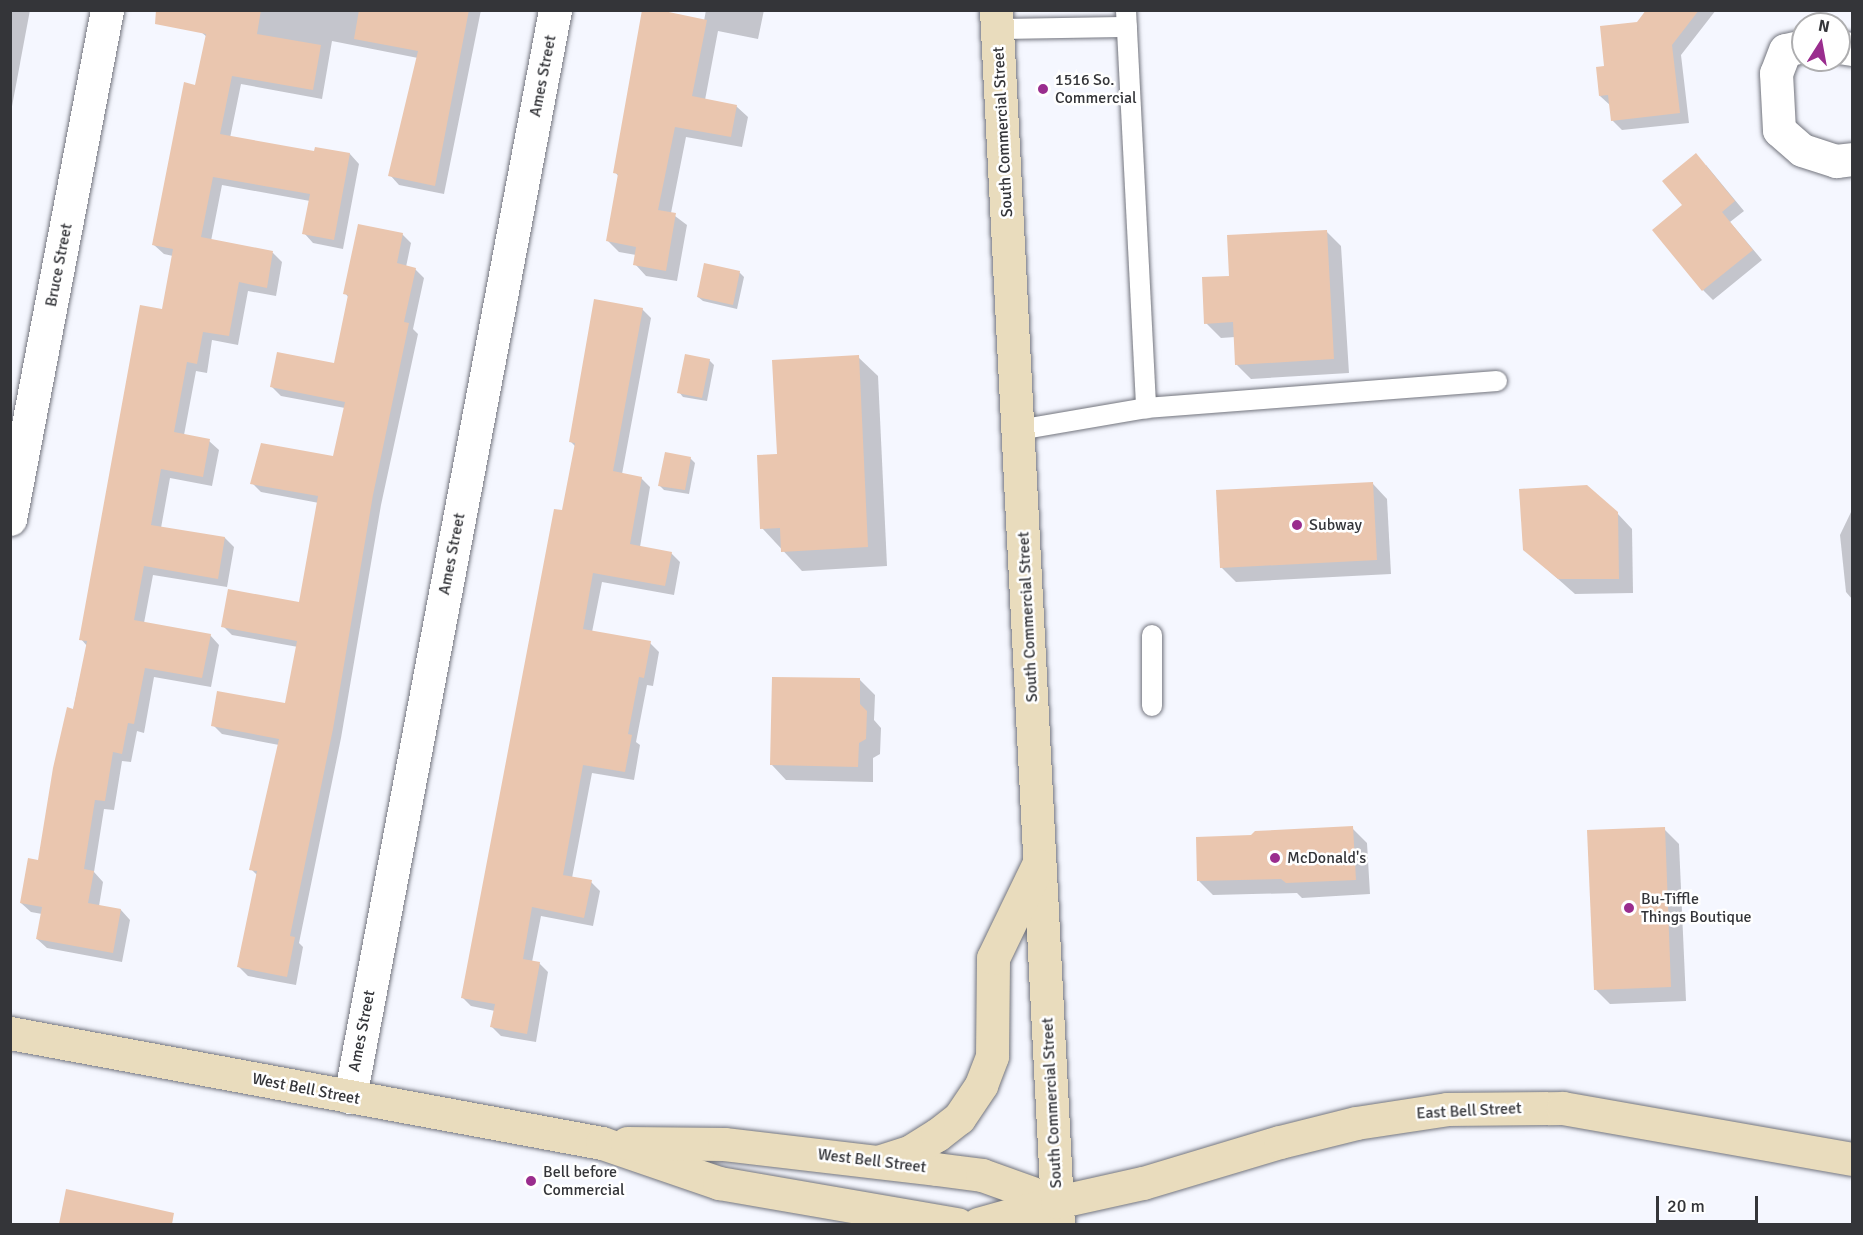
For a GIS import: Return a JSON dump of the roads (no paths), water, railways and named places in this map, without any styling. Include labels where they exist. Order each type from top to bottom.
[{"type":"main road","name":"South Commercial Street","points":[[997,20],[1057,1213]]},
{"type":"main road","points":[[879,1162],[911,1151],[937,1135],[959,1118],[972,1102],[992,1056],[993,958],[1040,860]]},
{"type":"main road","name":"West Bell Street","points":[[10,1033],[602,1143],[719,1184],[957,1224]]},
{"type":"main road","name":"East Bell Street","points":[[1057,1213],[1143,1183],[1280,1142],[1345,1125],[1447,1109],[1563,1108],[1852,1159]]},
{"type":"main road","name":"West Bell Street","points":[[602,1143],[724,1144],[982,1175],[1057,1213]]},
{"type":"main road","points":[[978,1224],[1057,1213]]},
{"type":"street","name":"Bruce Street","points":[[10,519],[106,10]]},
{"type":"street","name":"Ames Street","points":[[350,1097],[555,10]]},
{"type":"street","points":[[1791,49],[1785,50],[1776,73],[1779,130],[1802,150],[1836,161],[1852,159]]},
{"type":"lane","points":[[997,20],[1126,19],[1146,408]]},
{"type":"lane","points":[[1019,430],[1146,408],[1497,381]]},
{"type":"lane","points":[[1152,635],[1152,706]]},
{"type":"place","name":"1516 So. Commercial","points":[[1043,89]]},
{"type":"place","name":"Subway","points":[[1297,525]]},
{"type":"place","name":"McDonald's","points":[[1275,858]]},
{"type":"place","name":"Bu-Tiffle Things Boutique","points":[[1629,908]]},
{"type":"place","name":"Bell before Commercial","points":[[531,1181]]}]
